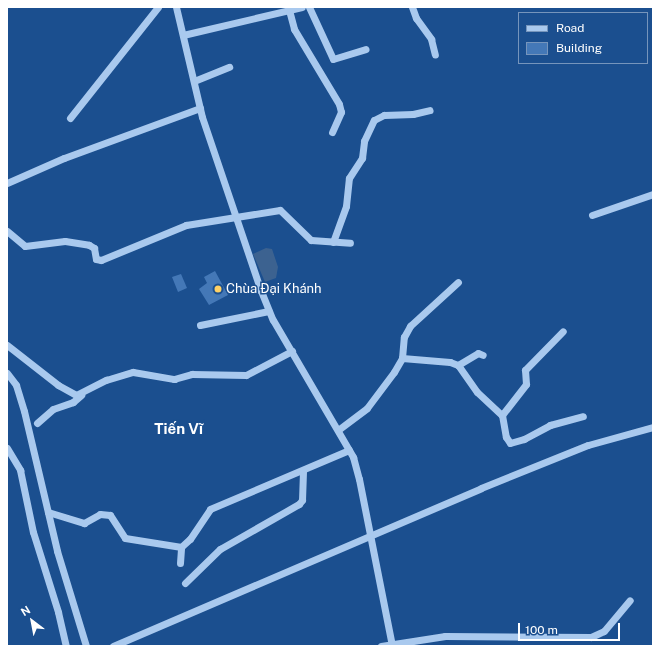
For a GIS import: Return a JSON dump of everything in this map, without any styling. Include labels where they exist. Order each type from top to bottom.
[{"type":"street","points":[[70,118],[158,7]]},
{"type":"street","points":[[176,7],[200,108],[234,216],[269,310],[349,450],[359,479],[391,645]]},
{"type":"street","points":[[183,35],[302,7]]},
{"type":"street","points":[[309,7],[333,59],[366,49]]},
{"type":"street","points":[[412,7],[431,39],[435,55]]},
{"type":"street","points":[[289,10],[294,29],[340,104],[341,112],[332,132]]},
{"type":"street","points":[[194,81],[229,67]]},
{"type":"street","points":[[7,183],[64,158],[200,108]]},
{"type":"street","points":[[333,242],[346,206],[349,178],[362,158],[364,141],[374,120],[384,116],[413,114],[430,110]]},
{"type":"street","points":[[592,215],[653,194]]},
{"type":"street","points":[[7,231],[18,242],[25,246],[65,242],[89,245],[94,248],[96,259],[101,260],[186,225],[234,216],[280,210],[311,240],[350,243]]},
{"type":"street","points":[[338,430],[367,408],[402,358],[404,337],[410,326],[458,282]]},
{"type":"street","points":[[200,325],[269,310]]},
{"type":"street","points":[[502,415],[526,384],[525,370],[563,331]]},
{"type":"street","points":[[7,345],[58,385],[76,396],[81,395]]},
{"type":"street","points":[[37,423],[53,409],[73,402],[81,395],[106,380],[133,372],[174,379],[192,374],[246,375],[292,351]]},
{"type":"street","points":[[458,365],[478,353],[483,355]]},
{"type":"street","points":[[402,358],[450,362],[458,365],[477,392],[502,415],[506,438],[510,443],[524,439],[550,425],[583,416]]},
{"type":"street","points":[[7,373],[16,385],[24,411],[68,594],[86,646]]},
{"type":"street","points":[[113,646],[370,535],[588,445],[653,427]]},
{"type":"street","points":[[7,448],[20,470],[33,532],[58,612],[66,646]]},
{"type":"street","points":[[48,512],[84,523],[100,514],[110,514],[125,538],[180,547],[190,539],[210,509],[303,471],[349,450]]},
{"type":"street","points":[[185,583],[220,549],[299,504],[302,500],[303,471]]},
{"type":"street","points":[[180,547],[180,563]]},
{"type":"street","points":[[381,646],[445,636],[591,637],[604,631],[630,600]]},
{"type":"water","points":[[266,248],[272,249],[278,267],[276,278],[265,282],[253,254]]},
{"type":"building","points":[[215,271],[228,295],[209,305],[199,289],[207,283],[204,277]]},
{"type":"building","points":[[181,274],[187,288],[178,292],[172,277]]},
{"type":"place","name":"Chùa Đại Khánh","points":[[218,289]]},
{"type":"district","name":"Tiến Vĩ","points":[[179,429]]}]
